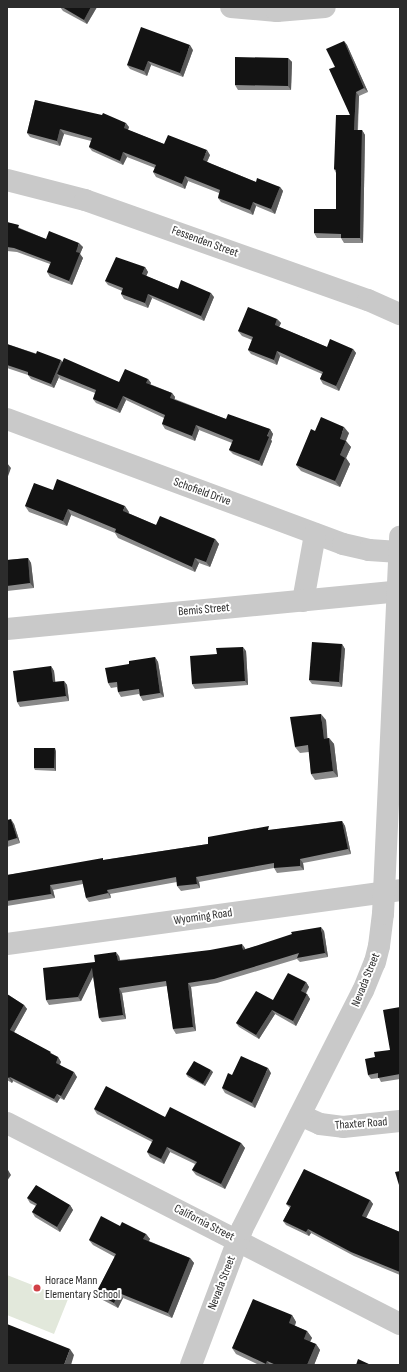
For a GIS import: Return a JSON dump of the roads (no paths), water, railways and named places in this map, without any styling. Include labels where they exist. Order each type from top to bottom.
[{"type":"street","points":[[231,7],[277,11],[326,7]]},
{"type":"street","name":"Fessenden Street","points":[[7,180],[85,200],[363,298],[400,314]]},
{"type":"street","name":"Schofield Drive","points":[[7,419],[315,534],[356,547],[400,544]]},
{"type":"street","points":[[303,601],[315,534]]},
{"type":"street","name":"Nevada Street","points":[[191,1365],[238,1240],[251,1210],[364,991],[379,946],[392,891],[400,544]]},
{"type":"street","name":"Bemis Street","points":[[7,629],[399,591]]},
{"type":"street","name":"Wyoming Road","points":[[7,944],[392,891]]},
{"type":"street","name":"Thaxter Road","points":[[300,1115],[320,1124],[343,1127],[400,1121]]},
{"type":"street","name":"California Street","points":[[7,1123],[400,1324]]},
{"type":"place","name":"Horace Mann Elementary School","points":[[37,1288]]}]
